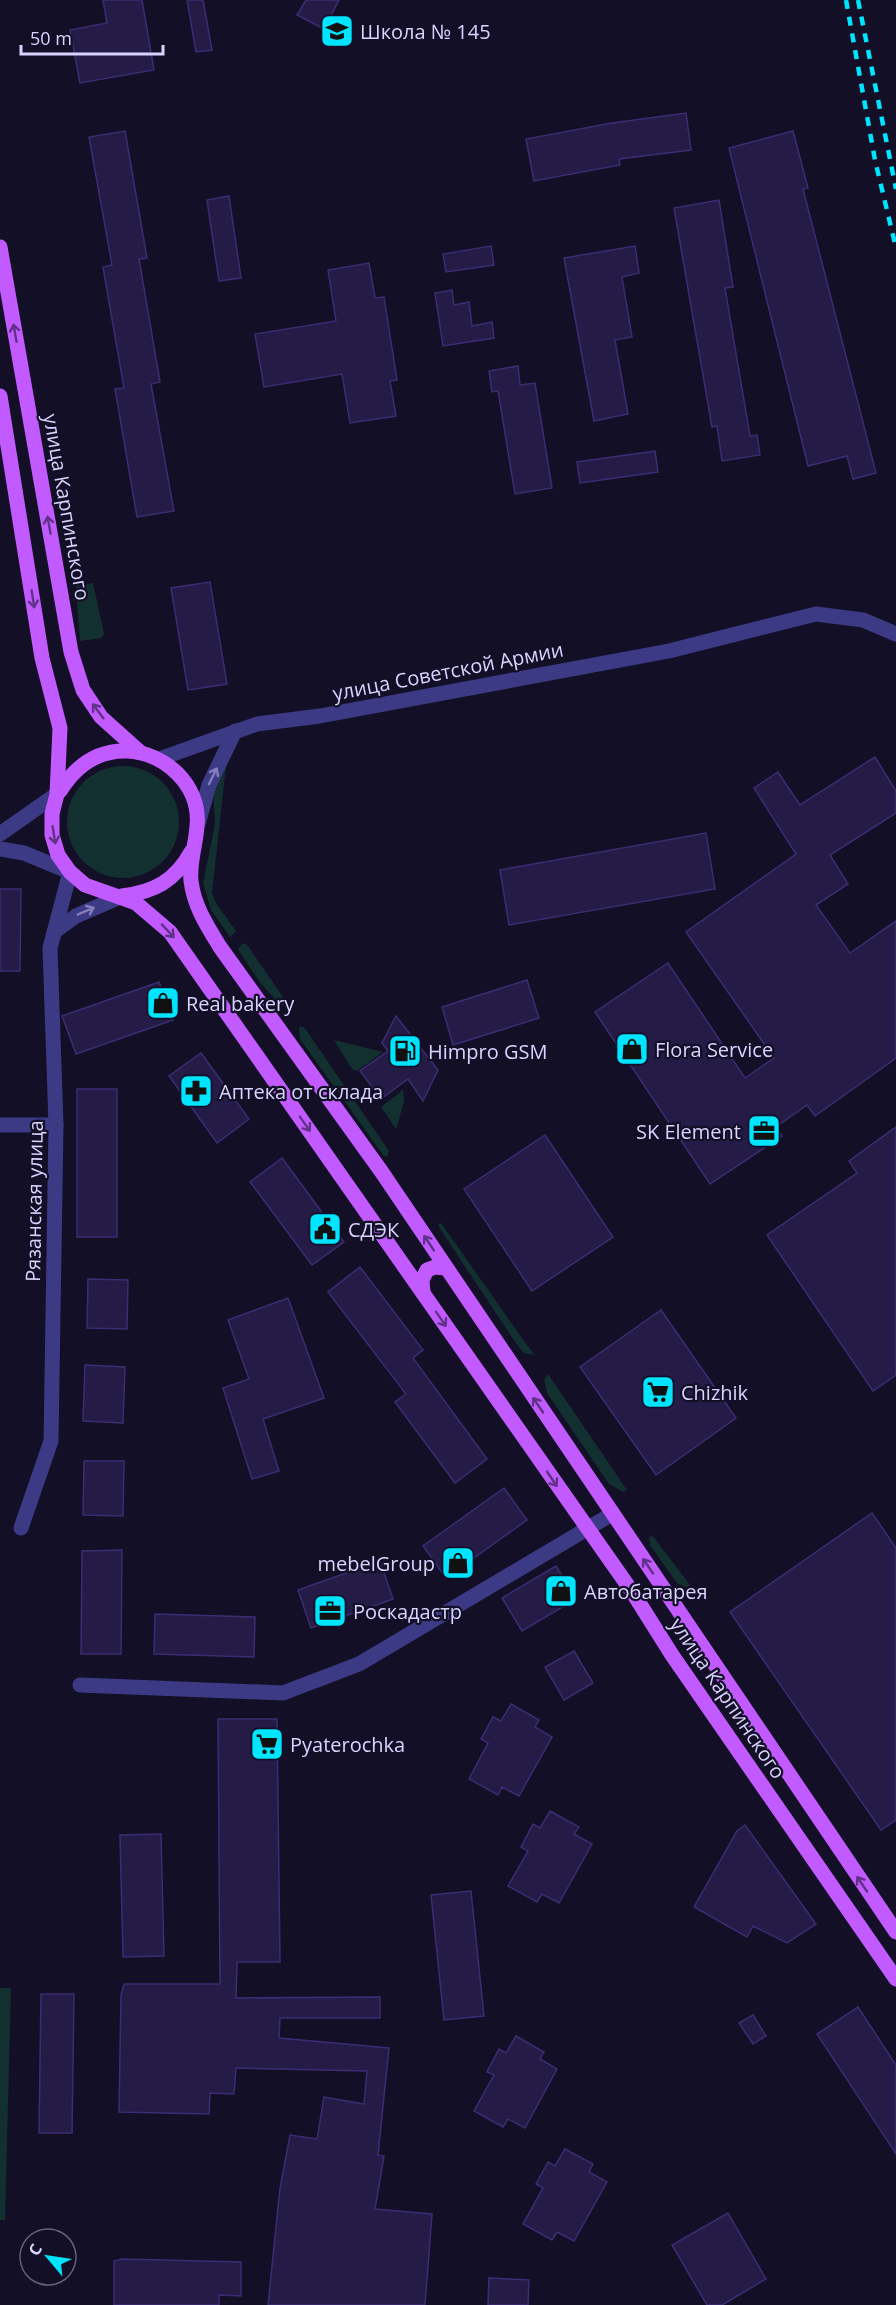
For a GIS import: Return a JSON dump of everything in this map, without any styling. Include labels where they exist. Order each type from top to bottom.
[{"type":"main road","name":"улица Карпинского","points":[[0,247],[71,652],[83,690],[101,717],[140,752]]},
{"type":"main road","name":"улица Карпинского","points":[[0,396],[42,658],[60,728],[57,794],[52,814],[52,835],[58,855],[70,872],[85,885],[103,893],[122,896],[145,894],[166,884],[183,867],[194,847]]},
{"type":"main road","name":"улица Карпинского","points":[[57,794],[71,773],[91,758],[115,751],[140,752],[159,759],[175,770],[187,786],[195,804],[198,824],[191,880],[199,914],[209,931],[274,1025],[381,1171],[896,1932]]},
{"type":"main road","name":"улица Карпинского","points":[[122,896],[136,903],[170,932],[423,1293],[896,1979]]},
{"type":"main road","points":[[423,1293],[422,1280],[427,1270],[446,1268]]},
{"type":"street","name":"улица Советской Армии","points":[[159,759],[257,724],[320,716],[669,651],[816,614],[863,620],[896,634]]},
{"type":"street","points":[[198,824],[209,785],[235,730]]},
{"type":"street","points":[[0,834],[57,794]]},
{"type":"street","points":[[0,849],[24,853],[70,872]]},
{"type":"street","name":"Рязанская улица","points":[[21,1528],[51,1441],[56,1125],[50,948],[70,872]]},
{"type":"street","points":[[54,932],[76,916],[122,896]]},
{"type":"street","points":[[0,1125],[56,1125]]},
{"type":"street","points":[[80,1685],[283,1693],[359,1664],[612,1514]]},
{"type":"green space","points":[[93,583],[104,633],[102,638],[80,641],[76,586]]},
{"type":"green space","points":[[123,766],[145,770],[163,782],[175,800],[179,822],[175,844],[163,862],[145,874],[123,878],[101,874],[83,862],[71,844],[67,822],[71,800],[83,782],[101,770]]},
{"type":"green space","points":[[226,766],[212,893],[217,905],[236,931],[230,937],[211,910],[203,883],[215,824],[213,789]]},
{"type":"green space","points":[[243,943],[247,945],[290,1007],[287,1008],[279,1002],[260,982],[238,949]]},
{"type":"green space","points":[[299,1027],[304,1027],[389,1151],[387,1157],[383,1155],[300,1039]]},
{"type":"green space","points":[[334,1040],[383,1052],[357,1071],[352,1069]]},
{"type":"green space","points":[[403,1090],[404,1102],[396,1129],[381,1107]]},
{"type":"green space","points":[[441,1223],[534,1355],[524,1353],[518,1346],[440,1229],[438,1224]]},
{"type":"green space","points":[[548,1374],[627,1490],[623,1492],[609,1484],[547,1393],[544,1380]]},
{"type":"green space","points":[[652,1535],[690,1585],[687,1588],[677,1583],[650,1545],[649,1538]]},
{"type":"green space","points":[[0,1988],[11,1988],[5,2220],[0,2220]]},
{"type":"building","points":[[103,0],[142,0],[154,70],[80,83],[70,30],[107,23]]},
{"type":"building","points":[[187,0],[203,0],[212,50],[196,52]]},
{"type":"building","points":[[306,0],[339,0],[324,29],[297,15]]},
{"type":"building","points":[[686,113],[691,150],[619,159],[620,165],[534,181],[526,139],[612,123]]},
{"type":"building","points":[[125,131],[147,258],[139,259],[160,382],[151,384],[174,511],[137,517],[115,389],[124,388],[103,267],[112,265],[89,137]]},
{"type":"building","points":[[793,131],[808,188],[803,189],[876,473],[853,479],[847,456],[808,466],[729,148]]},
{"type":"building","points":[[229,196],[241,278],[219,281],[207,200]]},
{"type":"building","points":[[719,200],[733,287],[725,288],[750,436],[757,435],[760,455],[722,461],[717,426],[712,427],[674,208]]},
{"type":"building","points":[[491,246],[494,265],[446,272],[443,254]]},
{"type":"building","points":[[635,246],[639,273],[622,277],[632,337],[615,340],[628,414],[594,421],[564,258]]},
{"type":"building","points":[[369,263],[375,298],[384,297],[397,380],[390,381],[396,416],[350,423],[342,374],[264,387],[255,334],[336,321],[328,270]]},
{"type":"building","points":[[452,290],[454,305],[469,302],[472,326],[492,322],[494,338],[443,346],[435,293]]},
{"type":"building","points":[[518,366],[520,385],[535,383],[552,488],[515,494],[498,391],[492,392],[489,371]]},
{"type":"building","points":[[655,451],[658,472],[580,483],[577,462]]},
{"type":"building","points":[[210,582],[227,684],[188,690],[171,588]]},
{"type":"building","points":[[875,757],[896,791],[896,813],[830,855],[848,884],[816,905],[850,953],[896,921],[896,1058],[815,1116],[807,1105],[776,1127],[782,1136],[710,1184],[595,1012],[668,963],[745,1078],[774,1058],[686,932],[796,854],[754,788],[778,772],[800,805]]},
{"type":"building","points":[[706,833],[715,889],[509,925],[500,870]]},
{"type":"building","points":[[0,889],[21,889],[20,971],[0,971]]},
{"type":"building","points":[[527,980],[539,1018],[453,1045],[442,1007]]},
{"type":"building","points":[[159,982],[173,1020],[76,1054],[62,1016]]},
{"type":"building","name":"Himpro GSM","points":[[396,1016],[438,1070],[423,1101],[408,1079],[381,1099],[360,1071],[388,1051],[382,1043]]},
{"type":"building","points":[[201,1053],[249,1119],[217,1143],[169,1076]]},
{"type":"building","points":[[77,1089],[117,1089],[117,1237],[77,1237]]},
{"type":"building","points":[[896,1127],[896,1375],[873,1391],[767,1235],[857,1173],[849,1161]]},
{"type":"building","points":[[545,1135],[613,1237],[532,1291],[464,1189]]},
{"type":"building","points":[[282,1158],[344,1242],[312,1265],[250,1182]]},
{"type":"building","points":[[360,1267],[423,1350],[413,1358],[487,1459],[455,1483],[395,1402],[406,1394],[328,1292]]},
{"type":"building","points":[[88,1279],[128,1280],[127,1329],[87,1328]]},
{"type":"building","points":[[288,1298],[324,1398],[263,1419],[279,1471],[252,1479],[223,1388],[249,1379],[228,1320]]},
{"type":"building","name":"Chizhik","points":[[661,1310],[736,1418],[656,1475],[580,1367]]},
{"type":"building","points":[[85,1365],[125,1367],[123,1423],[83,1421]]},
{"type":"building","points":[[84,1461],[124,1461],[123,1516],[83,1515]]},
{"type":"building","points":[[504,1488],[527,1520],[446,1578],[423,1546]]},
{"type":"building","points":[[872,1513],[896,1548],[896,1820],[881,1830],[730,1612]]},
{"type":"building","points":[[122,1550],[121,1654],[81,1654],[82,1551]]},
{"type":"building","points":[[380,1561],[393,1599],[311,1628],[298,1590]]},
{"type":"building","points":[[556,1566],[576,1599],[522,1631],[502,1598]]},
{"type":"building","points":[[155,1614],[255,1617],[254,1657],[154,1654]]},
{"type":"building","points":[[574,1651],[593,1683],[564,1700],[545,1667]]},
{"type":"building","points":[[511,1704],[539,1720],[535,1727],[552,1737],[519,1796],[502,1787],[498,1795],[469,1779],[488,1743],[481,1739],[493,1717],[501,1721]]},
{"type":"building","points":[[218,1719],[277,1719],[280,1962],[237,1962],[236,1998],[380,1997],[380,2018],[280,2018],[279,2038],[389,2048],[378,2155],[384,2156],[375,2209],[432,2214],[425,2305],[268,2305],[280,2188],[290,2135],[317,2139],[324,2097],[364,2104],[367,2071],[236,2068],[234,2094],[210,2093],[209,2114],[119,2112],[121,1995],[124,1984],[220,1984]]},
{"type":"building","points":[[550,1811],[579,1827],[574,1834],[592,1844],[559,1903],[542,1894],[537,1902],[508,1886],[528,1851],[521,1847],[533,1824],[540,1828]]},
{"type":"building","points":[[745,1825],[816,1924],[787,1943],[753,1926],[747,1937],[694,1907],[737,1831]]},
{"type":"building","points":[[161,1834],[164,1956],[123,1957],[120,1835]]},
{"type":"building","points":[[471,1891],[484,2016],[444,2020],[431,1895]]},
{"type":"building","points":[[41,1994],[74,1994],[72,2133],[39,2133]]},
{"type":"building","points":[[858,2007],[896,2065],[896,2154],[817,2034]]},
{"type":"building","points":[[753,2015],[766,2036],[753,2044],[739,2023]]},
{"type":"building","points":[[516,2036],[544,2052],[540,2059],[557,2069],[525,2128],[508,2119],[503,2127],[474,2111],[494,2075],[487,2072],[499,2049],[506,2053]]},
{"type":"building","points":[[565,2149],[593,2164],[589,2172],[607,2182],[574,2241],[557,2232],[552,2240],[523,2224],[543,2188],[536,2184],[548,2162],[555,2166]]},
{"type":"building","points":[[728,2213],[766,2279],[722,2305],[707,2305],[672,2245]]},
{"type":"building","points":[[122,2259],[241,2262],[241,2296],[219,2295],[219,2305],[114,2305],[114,2261]]},
{"type":"building","points":[[489,2278],[529,2280],[528,2305],[488,2305]]},
{"type":"railway","points":[[846,0],[875,160],[896,248]]},
{"type":"railway","points":[[858,0],[896,189]]},
{"type":"place","name":"Школа № 145","points":[[337,31]]},
{"type":"place","name":"Real bakery","points":[[163,1003]]},
{"type":"place","name":"Flora Service","points":[[632,1049]]},
{"type":"place","name":"Himpro GSM","points":[[405,1051]]},
{"type":"place","name":"Аптека от склада","points":[[196,1091]]},
{"type":"place","name":"SK Element","points":[[764,1131]]},
{"type":"place","name":"СДЭК","points":[[325,1229]]},
{"type":"place","name":"Chizhik","points":[[658,1392]]},
{"type":"place","name":"mebelGroup","points":[[458,1563]]},
{"type":"place","name":"Автобатарея","points":[[561,1591]]},
{"type":"place","name":"Роскадастр","points":[[330,1611]]},
{"type":"place","name":"Pyaterochka","points":[[267,1744]]}]
